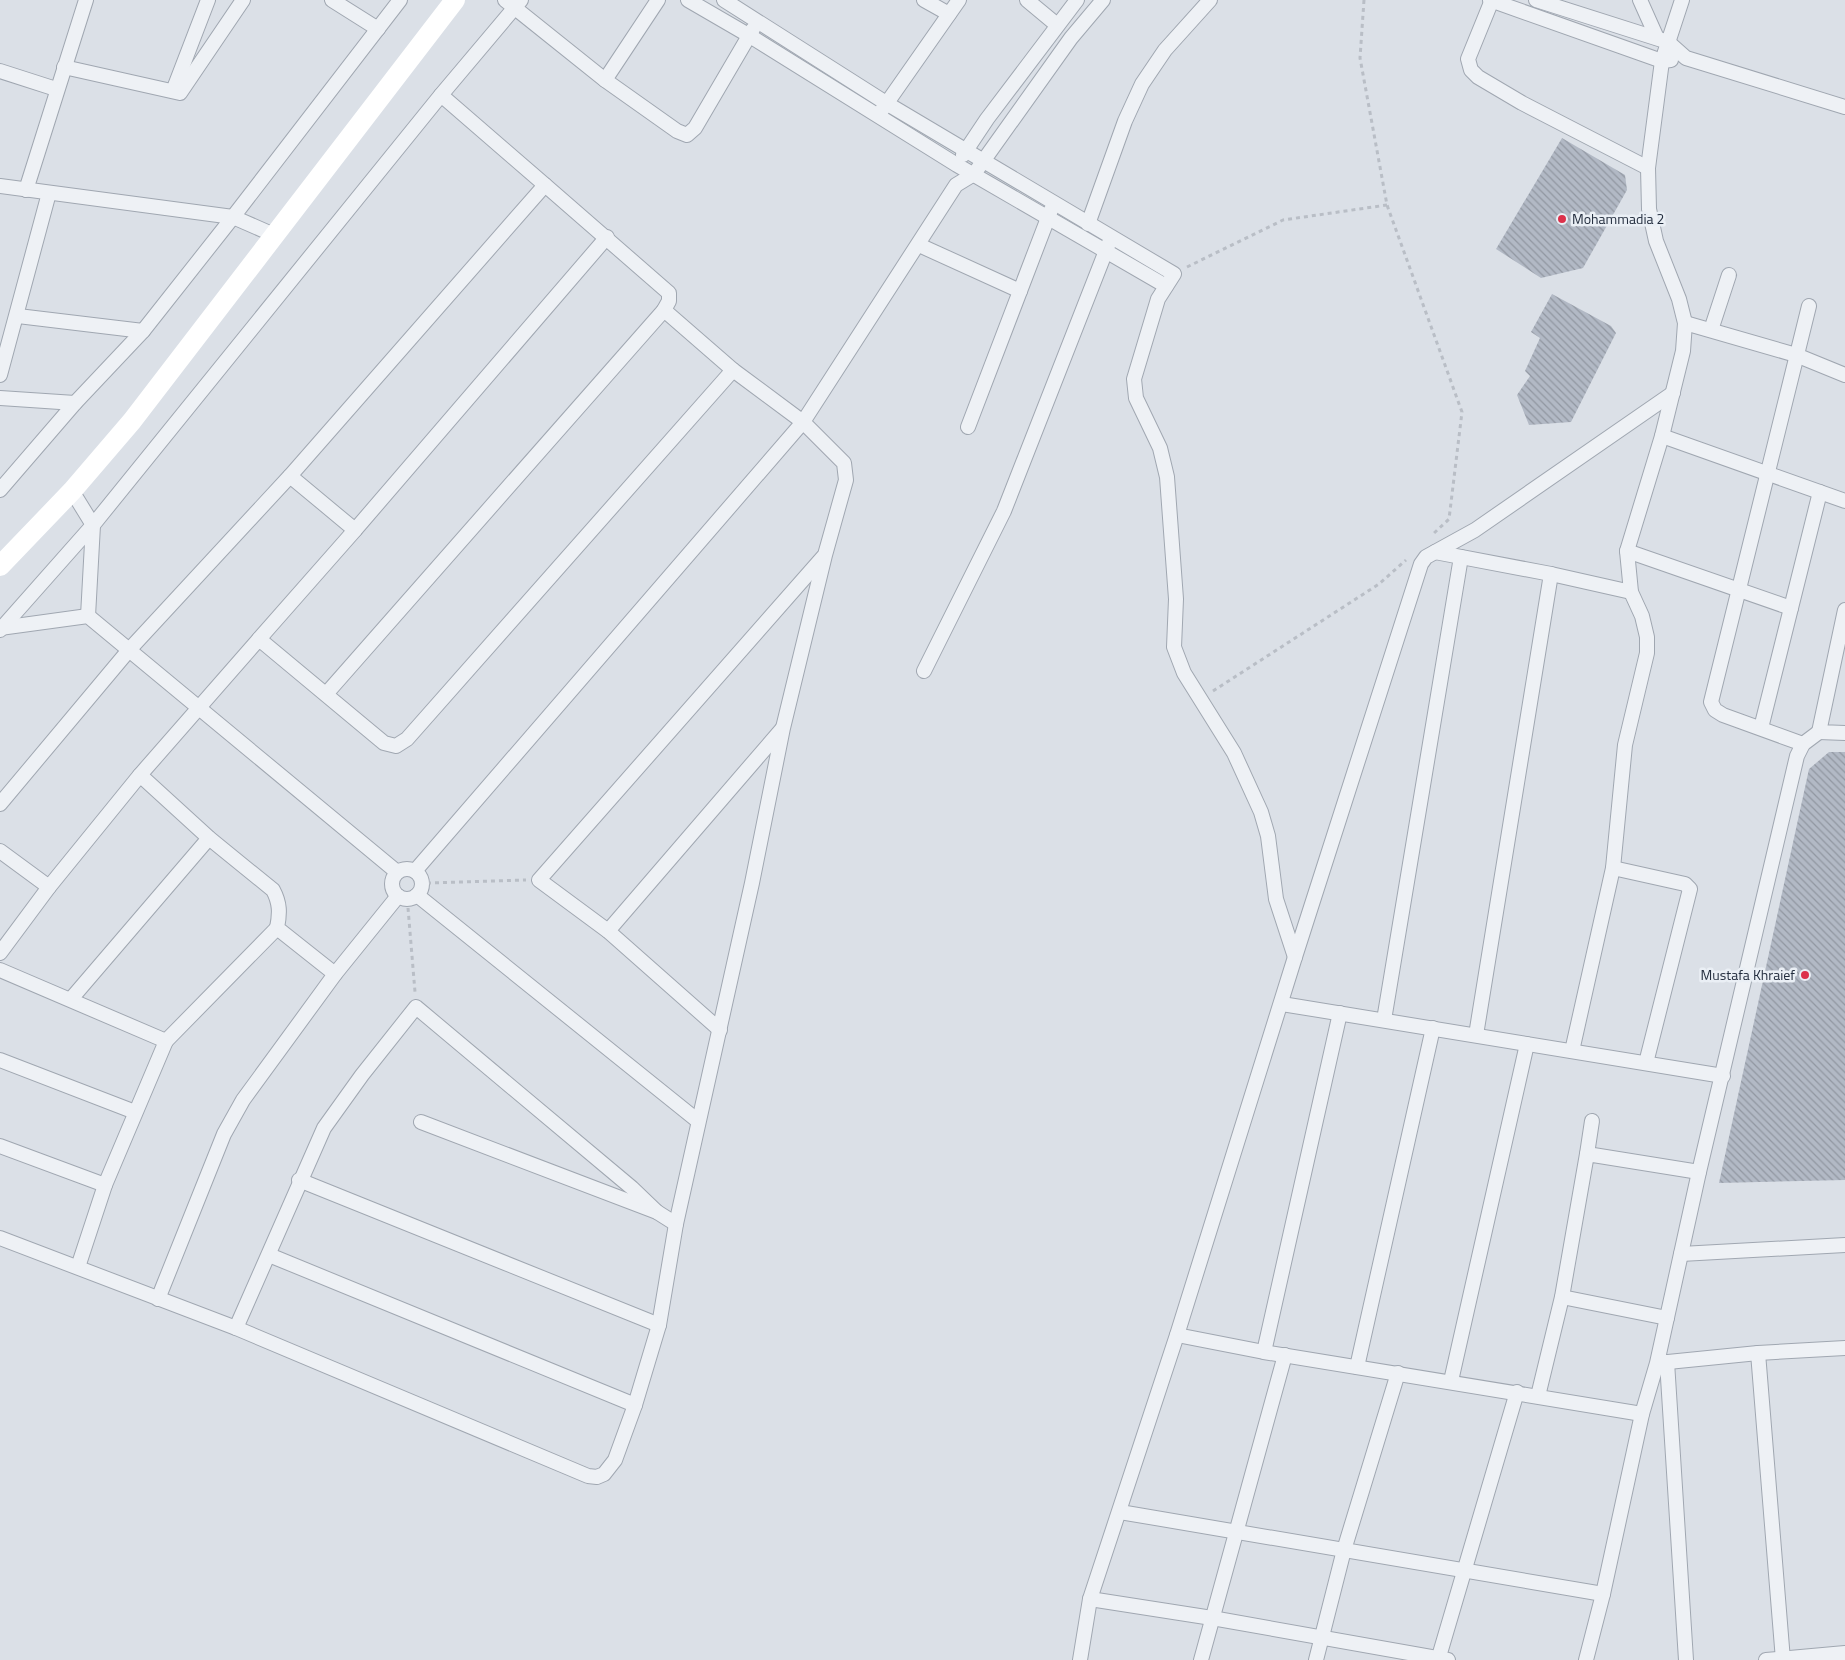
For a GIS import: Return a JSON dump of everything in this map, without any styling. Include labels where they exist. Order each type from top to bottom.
[{"type":"street","points":[[26,190],[56,90],[86,0]]},
{"type":"street","points":[[172,91],[208,0]]},
{"type":"street","points":[[64,67],[180,93],[244,0]]},
{"type":"street","points":[[332,0],[378,29]]},
{"type":"street","points":[[0,490],[75,403],[142,331],[233,217],[400,0]]},
{"type":"street","points":[[0,566],[72,491],[132,421],[454,0]]},
{"type":"street","points":[[605,80],[658,0]]},
{"type":"street","points":[[688,0],[750,36],[957,165],[1105,251],[1170,280]]},
{"type":"street","points":[[724,0],[886,103],[967,149],[1112,238],[1170,280]]},
{"type":"street","points":[[924,0],[949,14]]},
{"type":"street","points":[[877,116],[959,0]]},
{"type":"street","points":[[1027,0],[1057,25]]},
{"type":"street","points":[[158,1299],[224,1134],[243,1100],[274,1055],[335,974],[412,889],[803,422],[878,310],[956,184],[957,165],[967,149],[1077,0]]},
{"type":"street","points":[[956,184],[974,174],[1071,38],[1103,0]]},
{"type":"street","points":[[1088,224],[1125,121],[1142,84],[1165,50],[1210,0]]},
{"type":"street","points":[[1536,0],[1662,40],[1686,58],[1845,106]]},
{"type":"street","points":[[1640,0],[1662,40]]},
{"type":"street","points":[[1572,1051],[1613,868],[1625,744],[1648,645],[1642,616],[1631,592],[1627,551],[1662,436],[1684,351],[1686,323],[1679,299],[1656,241],[1649,209],[1648,168],[1662,61],[1662,40],[1682,0]]},
{"type":"street","points":[[1648,168],[1522,103],[1478,77],[1471,70],[1468,59],[1491,1],[1662,61],[1686,58]]},
{"type":"street","points":[[0,629],[93,525],[514,3],[605,80],[677,131],[687,135],[695,128],[758,20]]},
{"type":"street","points":[[0,71],[56,90]]},
{"type":"street","points":[[326,694],[664,310],[669,301],[669,293],[607,237],[441,95]]},
{"type":"street","points":[[0,804],[129,650],[290,476],[545,185]]},
{"type":"street","points":[[0,186],[233,217],[274,235]]},
{"type":"street","points":[[0,375],[5,343],[18,316],[50,193]]},
{"type":"street","points":[[968,427],[1055,203]]},
{"type":"street","points":[[0,953],[49,887],[140,775],[355,530],[607,237]]},
{"type":"street","points":[[924,671],[1004,511],[1105,251],[1112,238]]},
{"type":"street","points":[[919,245],[1020,291]]},
{"type":"street","points":[[1711,330],[1729,275]]},
{"type":"street","points":[[1170,280],[1155,307],[1134,379],[1136,398],[1160,448],[1167,478],[1176,599],[1174,647],[1177,659],[1234,753],[1261,812],[1270,844],[1276,899],[1283,928],[1294,957]]},
{"type":"street","points":[[1803,744],[1723,715],[1715,710],[1711,702],[1769,474],[1809,306]]},
{"type":"street","points":[[0,1238],[236,1328],[588,1476],[597,1477],[611,1468],[635,1405],[659,1325],[676,1224],[720,1030],[783,728],[825,555],[846,480],[844,463],[803,422],[733,370],[664,310]]},
{"type":"street","points":[[18,316],[142,331]]},
{"type":"street","points":[[1686,323],[1796,355],[1845,375]]},
{"type":"street","points":[[259,639],[384,743],[396,746],[407,739],[733,370]]},
{"type":"street","points":[[1430,547],[1454,544],[1673,393]]},
{"type":"street","points":[[0,398],[75,403]]},
{"type":"street","points":[[1662,436],[1845,501]]},
{"type":"street","points":[[290,476],[355,530]]},
{"type":"street","points":[[72,491],[93,525],[88,616]]},
{"type":"street","points":[[1761,728],[1820,492]]},
{"type":"street","points":[[1430,547],[1461,556],[1631,592]]},
{"type":"street","points":[[1080,1660],[1090,1600],[1177,1335],[1282,1004],[1294,957],[1421,564],[1430,547]]},
{"type":"street","points":[[1627,551],[1791,608]]},
{"type":"street","points":[[720,1030],[608,931],[539,880],[825,555]]},
{"type":"street","points":[[1384,1020],[1461,556]]},
{"type":"street","points":[[1476,1035],[1551,574]]},
{"type":"street","points":[[1819,732],[1845,610]]},
{"type":"street","points":[[0,629],[88,616],[397,872]]},
{"type":"street","points":[[608,931],[783,728]]},
{"type":"street","points":[[1686,1660],[1662,1362],[1667,1318],[1699,1172],[1797,756],[1803,744],[1819,732],[1845,733]]},
{"type":"street","points":[[78,1267],[105,1185],[166,1041],[277,928],[279,902],[273,890],[209,838],[140,775]]},
{"type":"street","points":[[71,999],[209,838]]},
{"type":"street","points":[[0,851],[49,887]]},
{"type":"street","points":[[412,889],[406,868],[397,872],[392,885],[412,889],[698,1121]]},
{"type":"street","points":[[1613,868],[1685,884],[1690,889],[1646,1063]]},
{"type":"street","points":[[277,928],[335,974]]},
{"type":"street","points":[[0,970],[166,1041]]},
{"type":"street","points":[[1282,1004],[1723,1076]]},
{"type":"street","points":[[236,1328],[269,1255],[299,1180],[324,1128],[362,1075],[416,1007],[632,1188],[658,1212],[676,1224]]},
{"type":"street","points":[[1264,1352],[1340,1013]]},
{"type":"street","points":[[1357,1368],[1433,1028]]},
{"type":"street","points":[[1451,1381],[1527,1044]]},
{"type":"street","points":[[0,1060],[135,1112]]},
{"type":"street","points":[[1538,1396],[1562,1297],[1592,1121]]},
{"type":"street","points":[[421,1122],[658,1212]]},
{"type":"street","points":[[0,1146],[105,1185]]},
{"type":"street","points":[[1587,1154],[1699,1172]]},
{"type":"street","points":[[299,1180],[659,1325]]},
{"type":"street","points":[[1681,1254],[1845,1246]]},
{"type":"street","points":[[269,1255],[635,1405]]},
{"type":"street","points":[[1562,1297],[1667,1318]]},
{"type":"street","points":[[1177,1335],[1357,1368],[1451,1381],[1642,1414]]},
{"type":"street","points":[[1662,1362],[1758,1353],[1845,1348]]},
{"type":"street","points":[[1758,1353],[1783,1659]]},
{"type":"street","points":[[1201,1660],[1285,1355]]},
{"type":"street","points":[[1586,1660],[1603,1594],[1642,1414],[1662,1362]]},
{"type":"street","points":[[1316,1660],[1344,1550],[1398,1373]]},
{"type":"street","points":[[1090,1600],[1212,1618],[1441,1660],[1517,1392]]},
{"type":"street","points":[[1120,1512],[1603,1594]]},
{"type":"street","points":[[1766,1660],[1845,1653]]},
{"type":"path","points":[[1364,0],[1360,58],[1387,205],[1462,412],[1449,519],[1430,547]]},
{"type":"path","points":[[1170,280],[1283,220],[1387,205]]},
{"type":"path","points":[[1200,699],[1379,584],[1412,553]]},
{"type":"path","points":[[416,1007],[412,889],[539,880]]},
{"type":"building","name":"Mohammadia 2","points":[[1562,138],[1625,175],[1627,190],[1583,268],[1541,278],[1496,249]]},
{"type":"building","points":[[1552,294],[1611,326],[1616,333],[1571,422],[1529,425],[1517,395],[1530,376],[1525,371],[1540,338],[1531,332]]},
{"type":"building","name":"Mustafa Khraief","points":[[1829,752],[1845,752],[1845,1180],[1719,1183],[1809,769]]},
{"type":"place","name":"Mohammadia 2","points":[[1562,219]]},
{"type":"place","name":"Mustafa Khraief","points":[[1805,975]]}]
